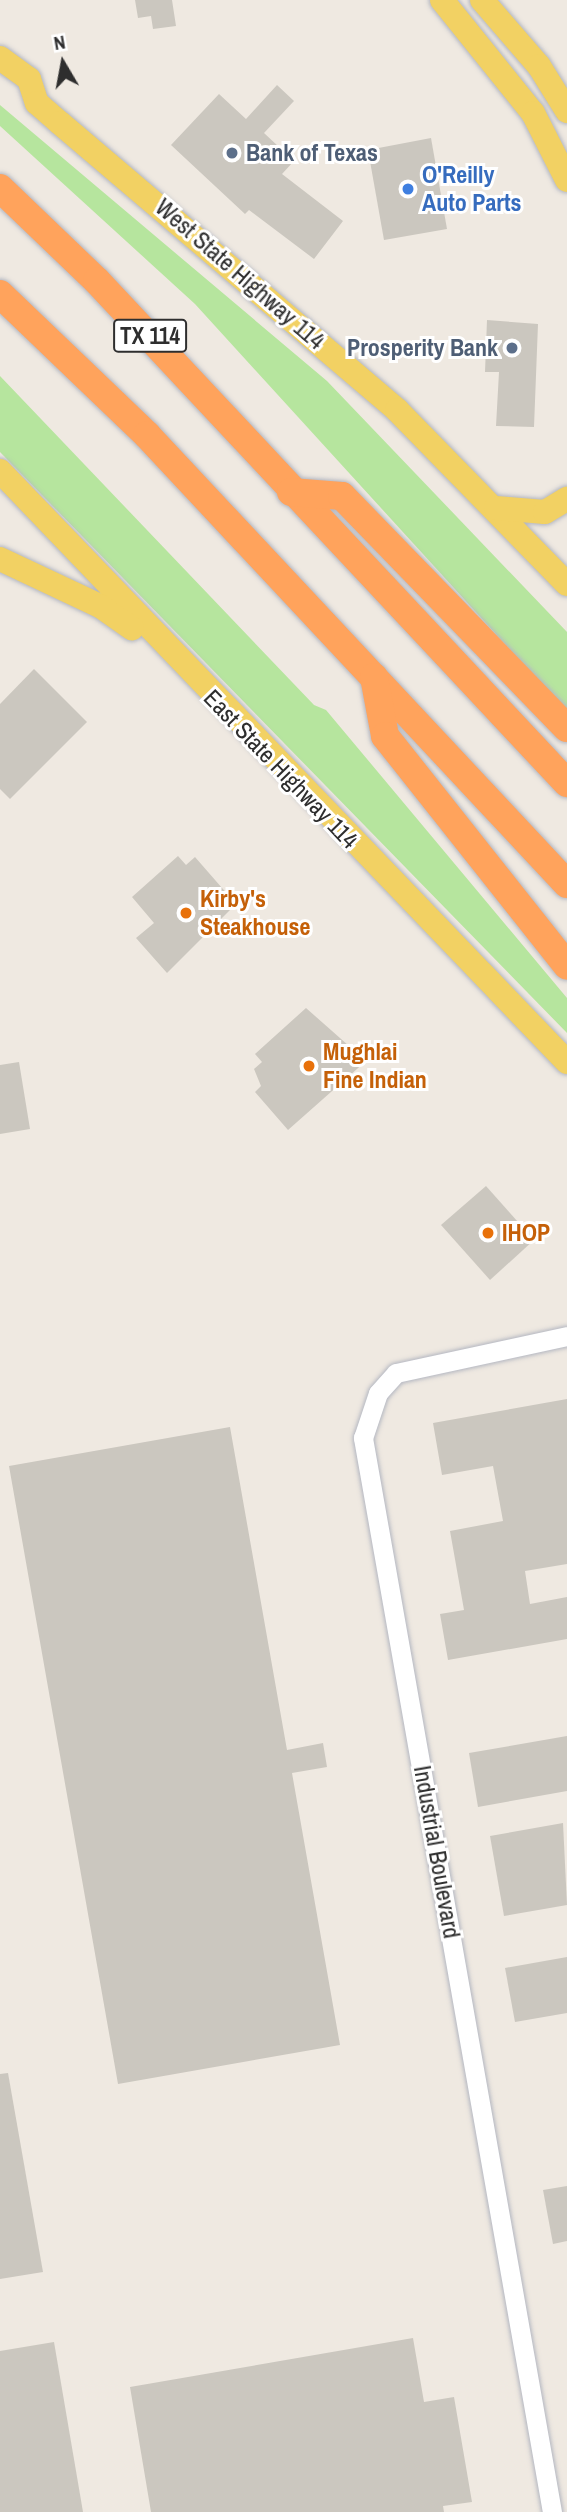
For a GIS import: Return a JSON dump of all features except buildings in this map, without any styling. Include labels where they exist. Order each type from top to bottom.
[{"type":"highway","name":"TX 114","points":[[0,188],[97,281],[291,492],[567,783]]},
{"type":"highway","name":"TX 114","points":[[0,295],[147,435],[567,884]]},
{"type":"highway","points":[[291,492],[342,496],[567,729]]},
{"type":"highway","points":[[373,677],[385,736],[567,966]]},
{"type":"main road","points":[[442,0],[538,122],[567,180]]},
{"type":"main road","points":[[482,0],[566,108],[538,122]]},
{"type":"main road","name":"West State Highway 114","points":[[0,58],[29,79],[37,103],[335,355],[496,508],[567,584]]},
{"type":"main road","points":[[0,80],[37,103]]},
{"type":"main road","name":"East State Highway 114","points":[[0,471],[177,661],[567,1062]]},
{"type":"main road","points":[[496,508],[545,512],[567,499]]},
{"type":"main road","points":[[0,559],[100,606],[177,661]]},
{"type":"street","name":"Industrial Boulevard","points":[[552,2512],[363,1438],[378,1393],[396,1373],[567,1336]]},
{"type":"green space","points":[[0,105],[327,381],[567,632],[567,712],[195,304],[0,126]]},
{"type":"green space","points":[[0,376],[314,705],[326,710],[567,998],[567,1033],[0,452]]},
{"type":"place","name":"Bank of Texas","points":[[232,153]]},
{"type":"place","name":"O'Reilly Auto Parts","points":[[408,189]]},
{"type":"place","name":"Prosperity Bank","points":[[512,348]]},
{"type":"place","name":"Kirby's Steakhouse","points":[[186,913]]},
{"type":"place","name":"Mughlai Fine Indian","points":[[309,1066]]},
{"type":"place","name":"IHOP","points":[[488,1233]]}]
